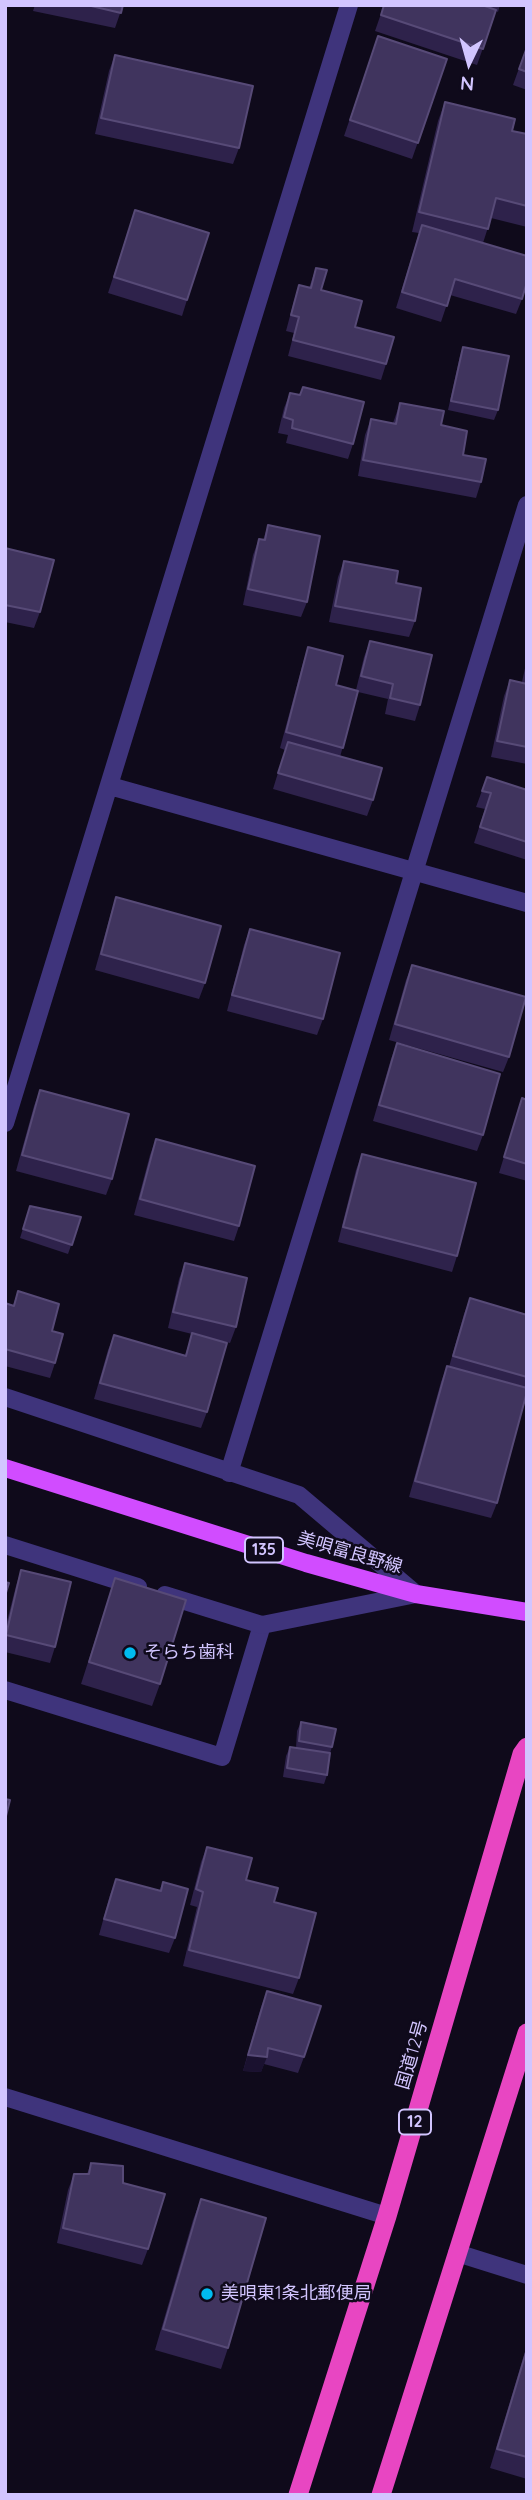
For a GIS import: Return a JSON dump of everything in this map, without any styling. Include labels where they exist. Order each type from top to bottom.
[{"type":"highway","name":"国道12号","points":[[298,2495],[387,2216],[518,1768],[527,1747]]},
{"type":"highway","points":[[381,2495],[527,2032]]},
{"type":"main road","name":"美唄富良野線","points":[[5,1468],[306,1563],[416,1594],[527,1612]]},
{"type":"street","points":[[5,1122],[349,5]]},
{"type":"street","points":[[229,1473],[527,505]]},
{"type":"street","points":[[110,786],[527,903]]},
{"type":"street","points":[[5,1396],[299,1495],[416,1594]]},
{"type":"street","points":[[5,1545],[262,1625],[416,1594]]},
{"type":"street","points":[[5,1690],[222,1757],[262,1625]]},
{"type":"street","points":[[5,2097],[387,2216]]},
{"type":"street","points":[[457,2253],[527,2275]]},
{"type":"building","points":[[87,5],[123,5],[121,13]]},
{"type":"building","points":[[384,5],[482,5],[496,10],[483,49],[381,15]]},
{"type":"building","points":[[378,36],[447,59],[418,143],[350,120]]},
{"type":"building","points":[[527,47],[527,72],[519,69]]},
{"type":"building","points":[[115,55],[253,86],[239,148],[101,118]]},
{"type":"building","points":[[445,102],[515,119],[512,131],[527,134],[527,206],[496,198],[488,229],[419,212]]},
{"type":"building","points":[[135,210],[209,233],[187,300],[114,277]]},
{"type":"building","points":[[422,225],[527,256],[527,282],[522,299],[455,279],[447,306],[402,292]]},
{"type":"building","points":[[316,268],[327,270],[321,290],[362,301],[355,327],[394,337],[386,364],[293,340],[299,317],[291,315],[299,285],[311,288]]},
{"type":"building","points":[[463,347],[509,356],[498,410],[451,401]]},
{"type":"building","points":[[303,387],[364,402],[353,444],[292,428],[293,420],[284,417],[290,393],[300,395]]},
{"type":"building","points":[[400,403],[444,411],[441,425],[467,431],[463,455],[486,459],[481,482],[363,460],[371,419],[396,424]]},
{"type":"building","points":[[268,525],[320,536],[307,602],[248,589],[259,539],[265,540]]},
{"type":"building","points":[[5,548],[54,560],[40,612],[5,605]]},
{"type":"building","points":[[344,561],[398,571],[396,583],[421,588],[415,621],[335,606]]},
{"type":"building","points":[[370,641],[432,655],[420,705],[390,698],[393,684],[361,676]]},
{"type":"building","points":[[308,647],[343,656],[336,685],[358,691],[343,748],[286,732]]},
{"type":"building","points":[[510,680],[527,684],[527,747],[497,741]]},
{"type":"building","points":[[288,742],[382,768],[373,800],[278,773]]},
{"type":"building","points":[[487,777],[527,790],[527,842],[480,827],[491,793],[482,791]]},
{"type":"building","points":[[116,897],[221,926],[205,983],[101,954]]},
{"type":"building","points":[[250,929],[340,953],[323,1019],[232,995]]},
{"type":"building","points":[[412,965],[526,997],[509,1057],[395,1024]]},
{"type":"building","points":[[397,1043],[500,1074],[483,1135],[379,1105]]},
{"type":"building","points":[[40,1090],[129,1114],[112,1179],[22,1155]]},
{"type":"building","points":[[522,1098],[527,1100],[527,1164],[504,1157]]},
{"type":"building","points":[[156,1139],[255,1166],[239,1226],[140,1199]]},
{"type":"building","points":[[362,1154],[476,1183],[457,1256],[343,1227]]},
{"type":"building","points":[[30,1206],[81,1217],[72,1245],[23,1229]]},
{"type":"building","points":[[185,1263],[247,1278],[236,1327],[173,1312]]},
{"type":"building","points":[[18,1291],[59,1304],[52,1331],[63,1334],[55,1363],[5,1349],[5,1303],[14,1306]]},
{"type":"building","points":[[470,1298],[527,1315],[527,1377],[453,1356]]},
{"type":"building","points":[[192,1333],[227,1343],[207,1412],[100,1383],[114,1335],[186,1356]]},
{"type":"building","points":[[447,1366],[527,1388],[497,1503],[415,1481]]},
{"type":"building","points":[[21,1570],[71,1582],[55,1647],[6,1635]]},
{"type":"building","name":"そらち歯科","points":[[115,1578],[186,1600],[160,1684],[89,1662]]},
{"type":"building","points":[[301,1722],[336,1729],[332,1747],[299,1741]]},
{"type":"building","points":[[290,1747],[330,1753],[327,1775],[287,1768]]},
{"type":"building","points":[[5,1799],[10,1800],[5,1820]]},
{"type":"building","points":[[207,1847],[252,1858],[246,1880],[278,1888],[274,1902],[316,1913],[299,1978],[189,1950],[203,1892],[196,1889]]},
{"type":"building","points":[[116,1879],[161,1891],[163,1882],[188,1889],[175,1938],[104,1919]]},
{"type":"building","points":[[267,1991],[321,2006],[304,2057],[268,2048],[267,2057],[248,2055]]},
{"type":"building","points":[[91,2163],[123,2166],[123,2183],[165,2194],[148,2249],[63,2228],[74,2174],[89,2174]]},
{"type":"building","name":"美唄東1条北郵便局","points":[[201,2199],[266,2218],[228,2348],[163,2329]]},
{"type":"building","points":[[527,2349],[527,2457],[497,2449]]},
{"type":"place","name":"そらち歯科","points":[[130,1653]]},
{"type":"place","name":"美唄東1条北郵便局","points":[[207,2294]]}]
